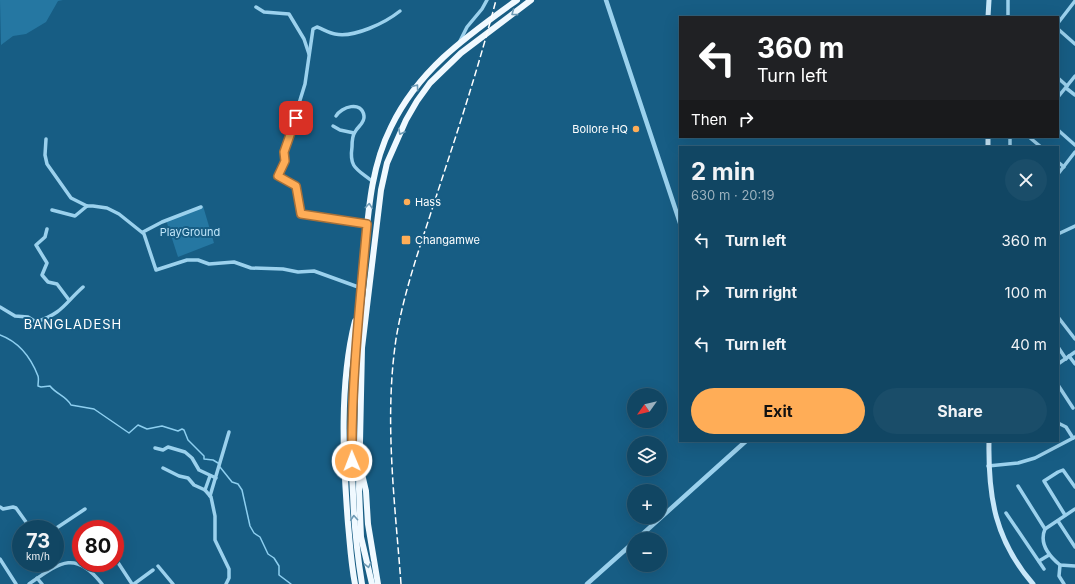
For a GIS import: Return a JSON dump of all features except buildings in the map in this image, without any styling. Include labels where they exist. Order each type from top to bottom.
[{"type":"highway","points":[[362,584],[354,515],[352,418],[367,224],[372,181],[377,161],[390,127],[402,106],[419,83],[459,42],[517,0]]},
{"type":"highway","points":[[372,584],[361,536],[358,459],[362,348],[381,190],[387,163],[393,146],[417,101],[430,83],[478,39],[531,0]]},
{"type":"highway","points":[[355,584],[345,487],[345,404],[352,331],[360,303]]},
{"type":"highway","points":[[358,459],[366,491],[368,524],[378,584]]},
{"type":"main road","points":[[988,16],[989,0]]},
{"type":"main road","points":[[988,442],[990,492],[1000,533],[1015,560],[1033,584]]},
{"type":"street","points":[[459,42],[466,27],[482,9],[486,0]]},
{"type":"street","points":[[606,0],[679,220]]},
{"type":"street","points":[[1008,0],[1008,16]]},
{"type":"street","points":[[1059,22],[1075,1]]},
{"type":"street","points":[[256,7],[267,13],[289,14],[304,39],[310,55]]},
{"type":"street","points":[[367,224],[302,215],[300,212],[296,186],[293,183],[278,177],[285,161],[284,152],[305,84],[310,55],[310,40],[315,27],[334,34],[350,34],[383,22],[400,11]]},
{"type":"street","points":[[1059,30],[1075,44]]},
{"type":"street","points":[[1059,96],[1075,76]]},
{"type":"street","points":[[1059,79],[1075,95]]},
{"type":"street","points":[[336,116],[343,108],[348,106],[355,106],[363,111],[363,123],[354,133],[351,155],[352,164],[372,181]]},
{"type":"street","points":[[333,126],[340,130],[354,133]]},
{"type":"street","points":[[1059,131],[1075,145]]},
{"type":"street","points":[[46,139],[44,155],[47,164],[71,198],[88,206],[98,206],[112,210],[143,232],[155,270],[187,260],[214,265],[234,262],[251,268],[283,269],[298,272],[314,271],[361,288]]},
{"type":"street","points":[[1059,173],[1074,156]]},
{"type":"street","points":[[1059,163],[1064,167]]},
{"type":"street","points":[[52,210],[75,216],[88,206]]},
{"type":"street","points":[[143,232],[162,222],[202,207]]},
{"type":"street","points":[[1059,234],[1075,226]]},
{"type":"street","points":[[47,229],[45,237],[36,245],[47,262],[42,275],[47,281],[57,284],[69,300]]},
{"type":"street","points":[[0,307],[15,316],[28,317],[36,322],[57,313],[65,307],[69,300],[83,287]]},
{"type":"street","points":[[1059,318],[1075,340]]},
{"type":"street","points":[[1059,348],[1066,359]]},
{"type":"street","points":[[1059,363],[1075,352]]},
{"type":"street","points":[[1070,356],[1075,364]]},
{"type":"street","points":[[1059,387],[1073,408]]},
{"type":"street","points":[[988,466],[1025,462],[1074,438],[1066,427],[1059,424]]},
{"type":"street","points":[[210,496],[223,458],[229,432]]},
{"type":"street","points":[[645,532],[745,442]]},
{"type":"street","points":[[155,448],[163,450],[168,447],[185,452],[192,458],[199,470],[210,476],[217,477]]},
{"type":"street","points":[[163,468],[179,476],[188,478],[194,485],[205,490],[210,496],[215,516],[215,540],[229,570],[229,578],[226,584]]},
{"type":"street","points":[[1065,515],[1044,481],[1063,470],[1075,487]]},
{"type":"street","points":[[205,490],[210,476]]},
{"type":"street","points":[[1018,486],[1045,529],[1043,541],[1049,555],[1060,565],[1075,566]]},
{"type":"street","points":[[0,507],[3,509],[13,507],[16,508],[25,520]]},
{"type":"street","points":[[64,524],[85,509]]},
{"type":"street","points":[[1045,529],[1075,509]]},
{"type":"street","points":[[1006,513],[1044,569]]},
{"type":"street","points":[[1058,521],[1075,547]]},
{"type":"street","points":[[587,584],[627,548]]},
{"type":"street","points":[[1039,561],[1049,555]]},
{"type":"street","points":[[0,559],[16,584]]},
{"type":"street","points":[[64,563],[81,564],[88,568],[102,584]]},
{"type":"street","points":[[1060,565],[1059,576],[1064,584]]},
{"type":"street","points":[[158,566],[173,584]]},
{"type":"street","points":[[124,571],[133,584],[153,570]]},
{"type":"street","points":[[29,584],[45,572]]},
{"type":"street","points":[[37,578],[42,584]]},
{"type":"green space","points":[[0,0],[63,0],[58,1],[46,22],[26,34],[13,36],[1,45]]},
{"type":"green space","name":"PlayGround","points":[[203,206],[214,243],[178,257],[166,220]]},
{"type":"waterway","points":[[0,335],[7,338],[24,351],[38,376],[38,386],[50,386],[71,405],[94,409],[129,433],[138,425],[147,429],[162,426],[178,431],[182,429],[184,430],[188,440],[204,456],[204,459],[213,460],[218,463]]},
{"type":"waterway","points":[[220,467],[232,482],[238,484],[242,490],[250,526],[254,533],[260,537],[268,554],[274,558],[279,566],[279,575],[291,584]]},
{"type":"railway","points":[[401,584],[391,431],[391,400],[396,339],[399,321],[414,266],[468,98],[496,0]]},
{"type":"place","name":"Bollore HQ","points":[[636,129]]},
{"type":"place","name":"Hass","points":[[407,202]]},
{"type":"place","name":"Changamwe","points":[[406,240]]},
{"type":"district","name":"BANGLADESH","points":[[73,324]]},
{"type":"route","points":[[296,118],[284,152],[285,161],[278,177],[293,183],[296,186],[301,214],[305,216],[367,224],[356,346],[352,418],[352,461]]}]
